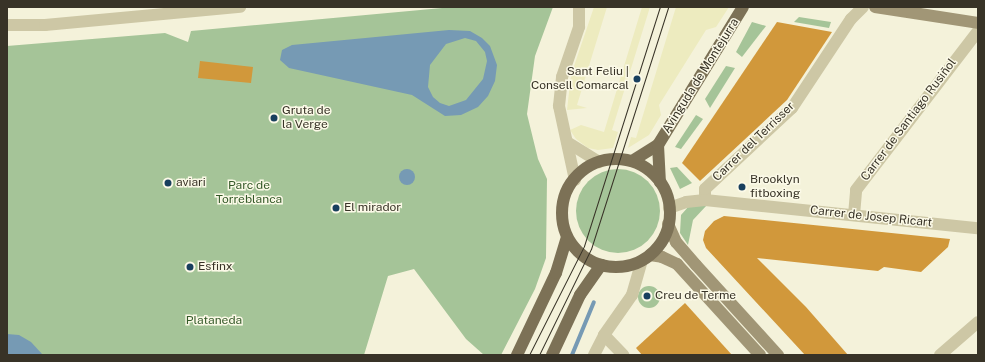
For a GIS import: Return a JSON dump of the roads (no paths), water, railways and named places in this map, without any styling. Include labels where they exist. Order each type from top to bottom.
[{"type":"main road","name":"Avinguda de Montejurra","points":[[632,161],[658,145],[743,7]]},
{"type":"main road","name":"Avinguda de Montejurra","points":[[658,145],[660,182]]},
{"type":"main road","points":[[609,159],[632,161],[648,170],[660,182],[669,208],[666,234],[646,258],[623,267],[601,265],[581,256],[567,238],[562,222],[563,207],[575,180],[585,170],[599,162],[609,159]]},
{"type":"main road","points":[[517,355],[556,273],[567,238]]},
{"type":"main road","points":[[552,355],[580,295],[601,265]]},
{"type":"street","points":[[7,25],[45,25],[240,7]]},
{"type":"street","points":[[575,180],[567,142],[560,121],[560,88],[579,27],[579,7]]},
{"type":"street","name":"Carrer del Terrisser","points":[[705,200],[705,189],[797,101],[851,19],[863,7]]},
{"type":"street","points":[[875,7],[924,11],[978,23]]},
{"type":"street","name":"Carrer de Santiago Rusiñol","points":[[854,215],[856,190],[978,28]]},
{"type":"street","points":[[567,142],[599,162]]},
{"type":"street","name":"Carrer de Josep Ricart","points":[[669,208],[686,202],[705,200],[978,228]]},
{"type":"street","points":[[668,224],[676,242],[688,257],[778,355]]},
{"type":"street","points":[[594,355],[604,335],[632,295],[646,258],[662,257],[677,264],[760,355]]},
{"type":"street","points":[[940,355],[978,322]]},
{"type":"street","points":[[604,335],[623,355]]},
{"type":"water","points":[[449,30],[470,31],[482,38],[490,46],[497,65],[495,81],[488,96],[478,107],[461,115],[445,116],[412,95],[289,68],[280,60],[282,50],[292,45]],"holes":[[[465,38],[476,41],[485,52],[487,61],[483,79],[466,100],[449,106],[440,103],[433,97],[428,87],[430,65],[446,44]]]},
{"type":"water","points":[[407,169],[413,171],[415,177],[413,183],[407,185],[401,183],[399,177],[401,171]]},
{"type":"water","points":[[7,334],[19,335],[31,342],[43,355],[7,355]]},
{"type":"waterway","points":[[572,355],[594,302]]},
{"type":"tram line","points":[[529,355],[584,246],[660,7]]},
{"type":"tram line","points":[[539,355],[591,249],[668,7]]},
{"type":"place","name":"Sant Feliu | Consell Comarcal","points":[[637,79]]},
{"type":"place","name":"Gruta de la Verge","points":[[274,118]]},
{"type":"place","name":"aviari","points":[[168,183]]},
{"type":"place","name":"Brooklyn fitboxing","points":[[742,187]]},
{"type":"place","name":"El mirador","points":[[336,208]]},
{"type":"place","name":"Esfinx","points":[[190,267]]},
{"type":"place","name":"Creu de Terme","points":[[647,296]]},
{"type":"park label","name":"Parc de Torreblanca","points":[[249,193]]},
{"type":"park label","name":"Plataneda","points":[[214,321]]}]
